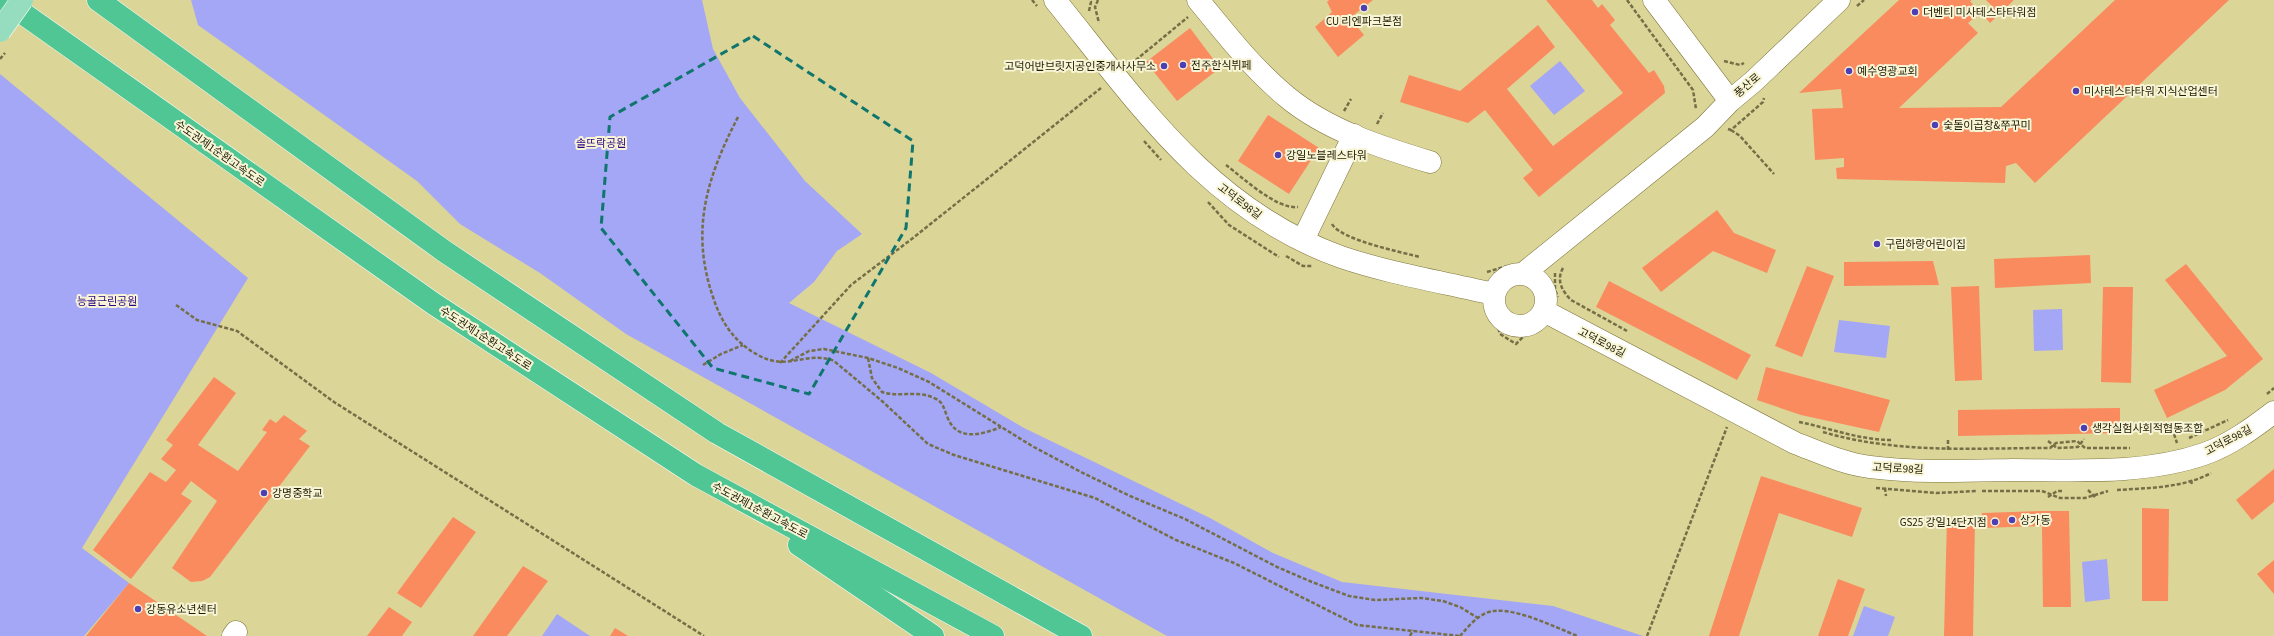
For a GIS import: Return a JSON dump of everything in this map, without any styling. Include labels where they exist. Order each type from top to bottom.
[{"type":"highway","name":"수도권제1순환고속도로","points":[[4,0],[434,304],[696,475],[993,636]]},
{"type":"highway","points":[[98,0],[444,251],[717,433],[1081,636]]},
{"type":"highway","points":[[696,475],[933,636]]},
{"type":"main road","points":[[0,31],[22,0]]},
{"type":"street","name":"풍산로","points":[[1654,0],[1730,101],[1754,81],[1839,0]]},
{"type":"street","name":"고덕로98길","points":[[1074,2],[1177,149],[1243,206],[1269,223],[1303,240],[1374,268],[1494,294]]},
{"type":"street","points":[[1196,6],[1259,72],[1287,97],[1318,118],[1378,146],[1430,162]]},
{"type":"street","points":[[1517,269],[1532,276],[1544,288],[1549,313],[1525,326],[1509,324],[1497,313],[1494,305],[1494,294],[1501,281],[1705,127],[1730,101]]},
{"type":"street","points":[[1303,240],[1354,135]]},
{"type":"street","name":"고덕로98길","points":[[1549,313],[1795,443],[1836,459],[1869,467],[1971,470],[2111,470],[2148,466],[2205,454],[2235,439],[2269,404]]},
{"type":"path","points":[[1098,0],[1096,13],[1099,24],[1103,29]]},
{"type":"path","points":[[1627,0],[1693,90],[1696,97],[1696,115]]},
{"type":"path","points":[[1131,64],[1196,6]]},
{"type":"path","points":[[0,59],[5,53]]},
{"type":"path","points":[[1126,58],[1136,69]]},
{"type":"path","points":[[1724,61],[1740,65]]},
{"type":"path","points":[[780,363],[851,286],[1101,88]]},
{"type":"path","points":[[1724,132],[1731,130],[1763,102]]},
{"type":"path","points":[[738,117],[718,157],[706,201],[701,240],[705,274],[717,309],[729,331],[743,345],[758,355],[780,363],[788,363],[815,357],[825,357],[834,361],[876,396],[928,444],[954,456],[1095,498],[1176,540],[1234,563],[1357,625],[1447,633],[1460,636],[1478,618],[1486,613],[1498,611],[1510,612],[1578,636]]},
{"type":"path","points":[[1731,130],[1740,136],[1774,174]]},
{"type":"path","points":[[1220,160],[1263,192],[1287,206]]},
{"type":"path","points":[[1332,222],[1337,230],[1351,237],[1424,258]]},
{"type":"path","points":[[1282,253],[1303,266],[1310,266]]},
{"type":"path","points":[[1566,263],[1562,269],[1560,277],[1564,293],[1572,300],[1633,335]]},
{"type":"path","points":[[1484,272],[1517,269]]},
{"type":"path","points":[[1500,334],[1516,344],[1535,330],[1549,313],[1555,290],[1555,273]]},
{"type":"path","points":[[176,305],[197,320],[237,331],[334,402],[704,636]]},
{"type":"path","points":[[703,365],[721,354],[743,345]]},
{"type":"path","points":[[788,363],[802,353],[817,350],[838,352],[868,358],[898,368],[929,382],[1001,427],[1081,472],[1130,496],[1186,518],[1271,563],[1312,582],[1349,596],[1375,600],[1421,598],[1443,601],[1460,607],[1478,618]]},
{"type":"path","points":[[868,358],[872,378],[882,392],[900,395],[917,393],[935,398],[941,403],[953,427],[961,434],[972,435],[1001,427]]},
{"type":"path","points":[[2269,404],[2274,388]]},
{"type":"path","points":[[2186,440],[2193,435],[2235,417]]},
{"type":"path","points":[[1792,419],[1799,422],[1827,427],[1858,437],[1891,440]]},
{"type":"path","points":[[1647,636],[1727,427]]},
{"type":"path","points":[[2048,441],[2057,448],[2078,447],[2084,439]]},
{"type":"path","points":[[1884,440],[1884,445],[1948,449],[2050,448],[2056,443],[2077,441],[2085,448],[2132,448]]},
{"type":"path","points":[[1948,440],[1948,449]]},
{"type":"path","points":[[2169,443],[2181,441]]},
{"type":"path","points":[[1886,496],[1886,490],[1949,493],[1949,496]]},
{"type":"path","points":[[2084,490],[2090,490],[2095,497]]},
{"type":"path","points":[[2048,498],[2057,491],[2068,491]]},
{"type":"path","points":[[1410,636],[1413,630]]},
{"type":"path","points":[[1443,636],[1447,633]]},
{"type":"highlighted area","points":[[753,36],[913,141],[906,228],[809,394],[713,368],[601,228],[610,117]]},
{"type":"green space","name":"솔뜨락공원","points":[[191,0],[702,0],[713,49],[740,98],[805,181],[862,234],[837,251],[814,282],[789,303],[931,373],[1024,428],[1210,518],[1273,553],[1342,582],[1553,606],[1643,636],[1167,636],[626,334],[540,273],[460,224],[417,181],[198,25]]},
{"type":"green space","points":[[1560,61],[1585,91],[1554,115],[1530,86]]},
{"type":"green space","name":"능골근린공원","points":[[0,74],[248,278],[82,548],[129,583],[84,636],[0,636]]},
{"type":"green space","points":[[2062,309],[2063,350],[2034,351],[2033,310]]},
{"type":"green space","points":[[1839,320],[1890,326],[1886,358],[1834,352]]},
{"type":"green space","points":[[2107,559],[2110,599],[2085,602],[2082,562]]},
{"type":"green space","points":[[1864,606],[1895,617],[1888,636],[1853,636]]},
{"type":"green space","points":[[557,614],[590,636],[542,636]]},
{"type":"building","points":[[1329,0],[1373,0],[1350,18],[1364,35],[1338,57],[1315,27],[1332,12],[1327,2]]},
{"type":"building","points":[[1546,0],[1592,0],[1598,8],[1602,4],[1615,20],[1610,25],[1649,73],[1654,70],[1664,86],[1665,93],[1539,197],[1523,178],[1533,170],[1485,110],[1468,123],[1400,102],[1409,75],[1460,91],[1538,25],[1555,47],[1507,89],[1553,146],[1623,93]]},
{"type":"building","name":"미사테스타타워 지식산업센터","points":[[1899,0],[1972,0],[1970,1],[1980,13],[1968,23],[1978,33],[1899,108],[2001,107],[2115,0],[2229,0],[2035,183],[2016,163],[2006,166],[2005,183],[1837,179],[1836,168],[1844,167],[1844,158],[1815,160],[1812,109],[1843,108],[1841,89],[1799,93]]},
{"type":"building","points":[[1986,0],[2014,0],[1990,23],[1984,16],[1993,7]]},
{"type":"building","points":[[1190,28],[1220,68],[1177,101],[1146,62]]},
{"type":"building","name":"강일노블레스타워","points":[[1268,115],[1319,148],[1289,194],[1238,161]]},
{"type":"building","points":[[1717,210],[1734,233],[1776,250],[1767,273],[1713,251],[1661,292],[1642,268]]},
{"type":"building","points":[[2090,255],[2091,283],[1995,288],[1994,259]]},
{"type":"building","points":[[1933,261],[1939,285],[1844,286],[1844,262]]},
{"type":"building","points":[[2186,264],[2263,359],[2225,390],[2167,418],[2154,390],[2227,356],[2165,280]]},
{"type":"building","points":[[1807,266],[1834,276],[1802,357],[1775,346]]},
{"type":"building","points":[[1609,281],[1751,355],[1737,380],[1596,307]]},
{"type":"building","points":[[1979,286],[1982,380],[1955,381],[1951,287]]},
{"type":"building","points":[[2103,287],[2133,287],[2131,383],[2101,382]]},
{"type":"building","points":[[1766,367],[1890,400],[1879,432],[1801,415],[1757,400]]},
{"type":"building","points":[[214,377],[236,393],[198,445],[238,471],[267,432],[262,430],[270,419],[276,423],[284,415],[307,431],[299,439],[310,446],[210,577],[202,581],[191,582],[172,568],[217,501],[191,481],[181,494],[192,501],[131,579],[93,550],[150,472],[166,482],[176,470],[161,459],[173,445],[166,440]]},
{"type":"building","points":[[2120,408],[2120,433],[1958,436],[1958,410]]},
{"type":"building","points":[[2274,469],[2274,502],[2252,520],[2236,500]]},
{"type":"building","points":[[1761,476],[1862,508],[1852,537],[1779,513],[1739,636],[1709,636]]},
{"type":"building","points":[[2142,508],[2169,509],[2168,601],[2142,601]]},
{"type":"building","points":[[2069,511],[2071,607],[2043,607],[2042,526],[1982,528],[1982,513]]},
{"type":"building","points":[[453,517],[476,532],[421,608],[397,593]]},
{"type":"building","points":[[1947,519],[1975,520],[1973,636],[1944,636]]},
{"type":"building","points":[[2274,560],[2274,594],[2257,574]]},
{"type":"building","points":[[523,566],[548,581],[507,636],[473,636]]},
{"type":"building","points":[[1838,579],[1865,589],[1848,636],[1818,636]]},
{"type":"building","name":"강동유소년센터","points":[[129,583],[207,636],[86,636]]},
{"type":"building","points":[[389,607],[412,622],[402,636],[367,636]]},
{"type":"building","points":[[615,628],[628,636],[610,636]]},
{"type":"place","name":"CU 리엔파크본점","points":[[1364,8]]},
{"type":"place","name":"더벤티 미사테스타타워점","points":[[1915,12]]},
{"type":"place","name":"전주한식뷔페","points":[[1183,65]]},
{"type":"place","name":"고덕어반브릿지공인중개사사무소","points":[[1164,66]]},
{"type":"place","name":"예수영광교회","points":[[1849,71]]},
{"type":"place","name":"미사테스타타워 지식산업센터","points":[[2076,91]]},
{"type":"place","name":"숯돌이곱창&쭈꾸미","points":[[1935,125]]},
{"type":"place","name":"강일노블레스타워","points":[[1278,155]]},
{"type":"place","name":"구립하랑어린이집","points":[[1877,244]]},
{"type":"place","name":"생각실험사회적협동조합","points":[[2084,428]]},
{"type":"place","name":"강명중학교","points":[[264,493]]},
{"type":"place","name":"상가동","points":[[2012,520]]},
{"type":"place","name":"GS25 강일14단지점","points":[[1995,522]]},
{"type":"place","name":"강동유소년센터","points":[[138,609]]}]
